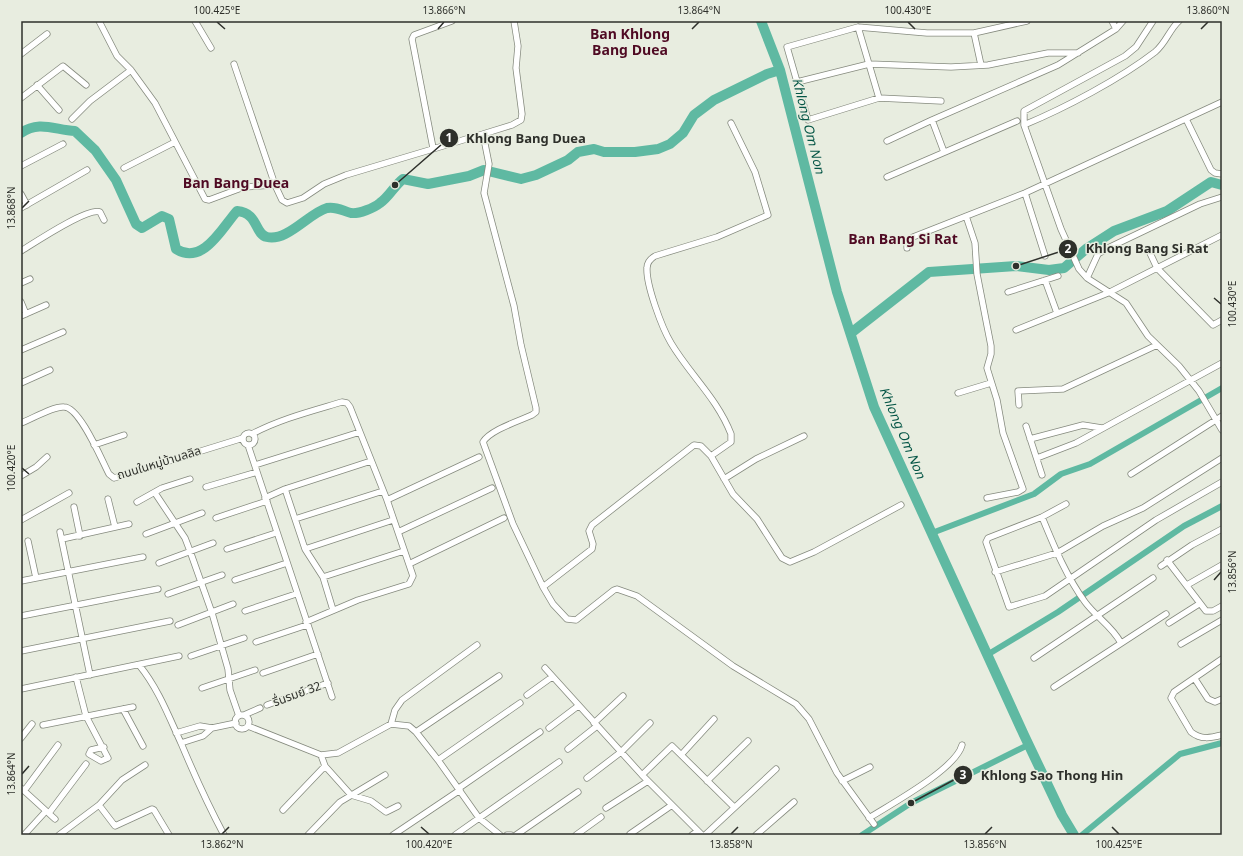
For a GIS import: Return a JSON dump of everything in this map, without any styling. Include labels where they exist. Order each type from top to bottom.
[{"type":"street","points":[[99,21],[114,50],[131,70],[155,104],[205,199],[209,200],[244,187],[275,185]]},
{"type":"street","points":[[195,21],[211,48]]},
{"type":"street","points":[[434,148],[412,39],[414,35],[452,21]]},
{"type":"street","points":[[234,64],[275,185],[282,200],[287,203],[304,198],[333,179],[512,125],[520,120],[522,114],[516,68],[518,46],[514,21]]},
{"type":"street","points":[[941,101],[879,98],[808,120],[787,47],[858,27],[927,33],[974,33],[1027,21]]},
{"type":"street","points":[[1112,21],[1116,29]]},
{"type":"street","points":[[887,141],[1058,64],[1116,29],[1122,21]]},
{"type":"street","points":[[1153,21],[1136,47],[1125,56],[1024,111],[1024,126],[1061,229],[1079,269],[1086,278],[1126,303],[1148,336],[1179,366],[1199,391],[1222,430]]},
{"type":"street","points":[[1024,126],[1047,116],[1139,62],[1165,42],[1173,27],[1179,21]]},
{"type":"street","points":[[858,27],[879,98]]},
{"type":"street","points":[[974,33],[981,65]]},
{"type":"street","points":[[21,54],[47,34]]},
{"type":"street","points":[[797,82],[869,64],[951,67],[981,65],[1048,53],[1078,53]]},
{"type":"street","points":[[21,98],[63,66],[86,85]]},
{"type":"street","points":[[72,119],[90,102],[131,70]]},
{"type":"street","points":[[38,85],[59,110]]},
{"type":"street","points":[[907,248],[907,244],[913,237],[1025,193],[1222,102]]},
{"type":"street","points":[[1186,119],[1211,170],[1215,173],[1222,174]]},
{"type":"street","points":[[932,120],[944,152]]},
{"type":"street","points":[[887,177],[1016,121]]},
{"type":"street","points":[[711,456],[731,442],[731,434],[710,395],[678,355],[665,334],[653,299],[646,268],[649,260],[655,256],[717,237],[768,215],[754,172],[731,123]]},
{"type":"street","points":[[483,134],[489,164],[484,193],[514,306],[521,345],[536,408],[536,412],[532,415],[486,438],[483,446],[513,524],[543,587],[553,604],[567,619],[572,621],[584,615],[617,589],[637,596],[733,666],[796,704],[809,719],[821,746],[842,781],[874,824]]},
{"type":"street","points":[[124,168],[176,142]]},
{"type":"street","points":[[21,166],[63,144]]},
{"type":"street","points":[[21,208],[87,170]]},
{"type":"street","points":[[1025,193],[1045,256]]},
{"type":"street","points":[[21,194],[27,205]]},
{"type":"street","points":[[1086,278],[1091,265],[1098,254],[1108,248],[1200,204],[1222,197]]},
{"type":"street","points":[[21,251],[77,218],[94,211],[100,212],[104,220]]},
{"type":"street","points":[[966,216],[975,243],[977,274],[991,346],[991,354],[987,368],[997,400],[1003,433],[1023,489],[1018,492],[987,498]]},
{"type":"street","points":[[1016,330],[1108,293],[1222,235]]},
{"type":"street","points":[[1150,253],[1157,268],[1213,325],[1222,320]]},
{"type":"street","points":[[1008,292],[1058,276]]},
{"type":"street","points":[[21,283],[30,279]]},
{"type":"street","points":[[1045,280],[1057,313]]},
{"type":"street","points":[[21,302],[23,315],[46,305]]},
{"type":"street","points":[[21,350],[63,332]]},
{"type":"street","points":[[1018,405],[1018,391],[1064,389],[1157,345]]},
{"type":"street","points":[[1037,458],[1076,443],[1222,363]]},
{"type":"street","points":[[21,383],[50,370]]},
{"type":"street","points":[[958,393],[991,383]]},
{"type":"street","points":[[256,642],[306,624],[333,610],[358,600],[409,584],[413,576],[387,500],[350,407],[347,403],[342,402],[277,423],[252,434],[246,434],[243,438],[244,442],[248,445],[296,594],[306,624],[318,654],[332,697]]},
{"type":"street","name":"ถนนในหมู่บ้านลลิล","points":[[21,423],[55,409],[66,407],[72,409],[83,424],[109,474],[114,478],[243,438]]},
{"type":"street","points":[[1131,474],[1222,416]]},
{"type":"street","points":[[1030,439],[1083,425],[1102,428]]},
{"type":"street","points":[[1026,426],[1042,475]]},
{"type":"street","points":[[254,465],[360,432]]},
{"type":"street","points":[[248,445],[252,444],[255,440],[252,434]]},
{"type":"street","points":[[94,445],[124,435]]},
{"type":"street","points":[[724,479],[756,459],[804,436]]},
{"type":"street","points":[[543,587],[592,549],[593,544],[589,531],[592,525],[694,445],[701,446],[711,456],[733,494],[757,519],[782,558],[786,561],[790,562],[814,552],[901,505]]},
{"type":"street","points":[[21,476],[36,467],[47,457]]},
{"type":"street","points":[[387,500],[479,457]]},
{"type":"street","points":[[995,572],[1057,553],[1103,526],[1143,508],[1222,458]]},
{"type":"street","points":[[216,518],[266,500],[285,489],[371,461]]},
{"type":"street","points":[[206,487],[257,472]]},
{"type":"street","points":[[137,502],[162,488],[190,479]]},
{"type":"street","points":[[1066,504],[1042,517],[988,538],[986,542],[1008,607],[1045,596],[1156,520],[1222,482]]},
{"type":"street","points":[[398,532],[492,488]]},
{"type":"street","points":[[285,489],[305,549],[323,577],[333,610]]},
{"type":"street","points":[[295,519],[383,491]]},
{"type":"street","points":[[21,520],[69,493]]},
{"type":"street","points":[[155,493],[184,538],[190,551],[222,645],[228,669],[233,701],[242,716],[248,719],[248,726]]},
{"type":"street","points":[[108,499],[115,527]]},
{"type":"street","points":[[74,507],[80,536]]},
{"type":"street","points":[[146,534],[174,522],[202,513]]},
{"type":"street","points":[[1042,517],[1070,580],[1086,604],[1115,632],[1121,643]]},
{"type":"street","points":[[409,564],[504,518]]},
{"type":"street","points":[[305,549],[393,520]]},
{"type":"street","points":[[62,539],[129,524]]},
{"type":"street","points":[[1161,566],[1167,560],[1222,529]]},
{"type":"street","points":[[60,532],[90,675]]},
{"type":"street","points":[[227,549],[276,533]]},
{"type":"street","points":[[28,541],[36,578]]},
{"type":"street","points":[[159,563],[213,543]]},
{"type":"street","points":[[323,577],[404,551]]},
{"type":"street","points":[[21,581],[143,557]]},
{"type":"street","points":[[1167,560],[1187,585],[1199,604],[1210,612],[1222,606]]},
{"type":"street","points":[[235,580],[287,563]]},
{"type":"street","points":[[1187,585],[1222,565]]},
{"type":"street","points":[[168,594],[222,575]]},
{"type":"street","points":[[1034,658],[1153,578]]},
{"type":"street","points":[[21,616],[158,589]]},
{"type":"street","points":[[245,611],[296,594]]},
{"type":"street","points":[[178,625],[233,604]]},
{"type":"street","points":[[1169,622],[1199,604]]},
{"type":"street","points":[[1054,687],[1166,614]]},
{"type":"street","points":[[1181,644],[1222,620]]},
{"type":"street","points":[[21,651],[170,621]]},
{"type":"street","points":[[191,656],[244,638]]},
{"type":"street","points":[[392,724],[395,710],[402,700],[477,645]]},
{"type":"street","points":[[263,673],[318,654]]},
{"type":"street","points":[[21,689],[179,656]]},
{"type":"street","points":[[1222,659],[1174,692],[1171,701],[1195,736],[1204,739],[1222,735]]},
{"type":"street","points":[[139,665],[148,677],[181,743],[208,805],[224,835]]},
{"type":"street","points":[[545,668],[642,775],[702,834]]},
{"type":"street","points":[[202,688],[255,670]]},
{"type":"street","points":[[416,732],[499,676]]},
{"type":"street","points":[[527,695],[552,676]]},
{"type":"street","points":[[76,678],[86,716],[104,747]]},
{"type":"street","points":[[1195,679],[1208,700],[1215,702],[1222,699]]},
{"type":"street","name":"รื่นรมย์ 32","points":[[267,705],[328,683]]},
{"type":"street","points":[[568,749],[596,725],[623,696]]},
{"type":"street","points":[[438,760],[520,703]]},
{"type":"street","points":[[549,728],[578,706]]},
{"type":"street","points":[[43,725],[132,707]]},
{"type":"street","points":[[176,733],[200,726],[212,728],[236,722],[242,716],[260,708]]},
{"type":"street","points":[[123,709],[143,746]]},
{"type":"street","points":[[681,755],[714,719]]},
{"type":"street","points":[[236,722],[240,728],[248,726],[321,755],[338,752],[392,724],[409,726],[416,732],[438,760],[479,818],[500,835]]},
{"type":"street","points":[[586,778],[621,752],[650,723]]},
{"type":"street","points":[[21,738],[32,724]]},
{"type":"street","points":[[181,743],[203,736],[212,728]]},
{"type":"street","points":[[393,835],[540,732]]},
{"type":"street","points":[[707,781],[748,741]]},
{"type":"street","points":[[55,819],[22,789],[58,745]]},
{"type":"street","points":[[870,818],[937,774],[956,757],[962,745]]},
{"type":"street","points":[[642,775],[672,746],[734,807]]},
{"type":"street","points":[[321,755],[325,766],[351,795],[371,801],[386,812],[398,806]]},
{"type":"street","points":[[455,835],[559,762]]},
{"type":"street","points":[[24,835],[47,812],[86,764]]},
{"type":"street","points":[[59,835],[99,805],[117,785],[145,765]]},
{"type":"street","points":[[282,810],[325,766]]},
{"type":"street","points":[[842,781],[870,767]]},
{"type":"street","points":[[692,835],[702,834],[776,769]]},
{"type":"street","points":[[308,835],[333,808],[351,795],[385,775]]},
{"type":"street","points":[[606,808],[648,780]]},
{"type":"street","points":[[516,835],[578,792]]},
{"type":"street","points":[[756,835],[794,802]]},
{"type":"street","points":[[99,805],[115,826],[152,809],[169,835]]},
{"type":"street","points":[[630,834],[672,805]]},
{"type":"street","points":[[576,835],[601,817]]},
{"type":"waterway","name":"Khlong Om Non","points":[[761,21],[780,70],[837,292],[874,407],[1024,735],[1062,815],[1074,835]]},
{"type":"waterway","points":[[21,133],[28,129],[41,126],[75,131],[95,150],[116,180],[136,224],[142,228],[162,216],[169,219],[176,249],[186,253],[195,253],[211,243],[237,211],[249,215],[263,235],[267,237],[275,237],[290,231],[313,215],[327,208],[336,208],[351,213],[362,212],[370,209],[383,201],[403,179],[428,184],[469,176],[484,170],[521,179],[536,175],[568,160],[578,152],[594,149],[604,152],[635,152],[658,149],[670,144],[683,133],[694,115],[714,100],[767,74],[780,70]]},
{"type":"waterway","points":[[851,333],[929,272],[1016,266],[1049,270],[1064,268],[1086,249],[1114,231],[1167,211],[1211,182],[1222,185]]},
{"type":"waterway","points":[[932,533],[1034,494],[1061,474],[1090,464],[1222,388]]},
{"type":"waterway","points":[[987,655],[1058,612],[1184,526],[1222,506]]},
{"type":"waterway","points":[[1082,835],[1180,754],[1222,743]]},
{"type":"waterway","points":[[862,835],[911,803],[1028,745]]},
{"type":"place","name":"Khlong Bang Duea","points":[[395,185]]},
{"type":"place","name":"Khlong Bang Si Rat","points":[[1016,266]]},
{"type":"place","name":"Khlong Sao Thong Hin","points":[[911,803]]},
{"type":"district","name":"Ban Khlong Bang Duea","points":[[630,42]]},
{"type":"district","name":"Ban Bang Duea","points":[[236,183]]},
{"type":"district","name":"Ban Bang Si Rat","points":[[903,239]]}]
